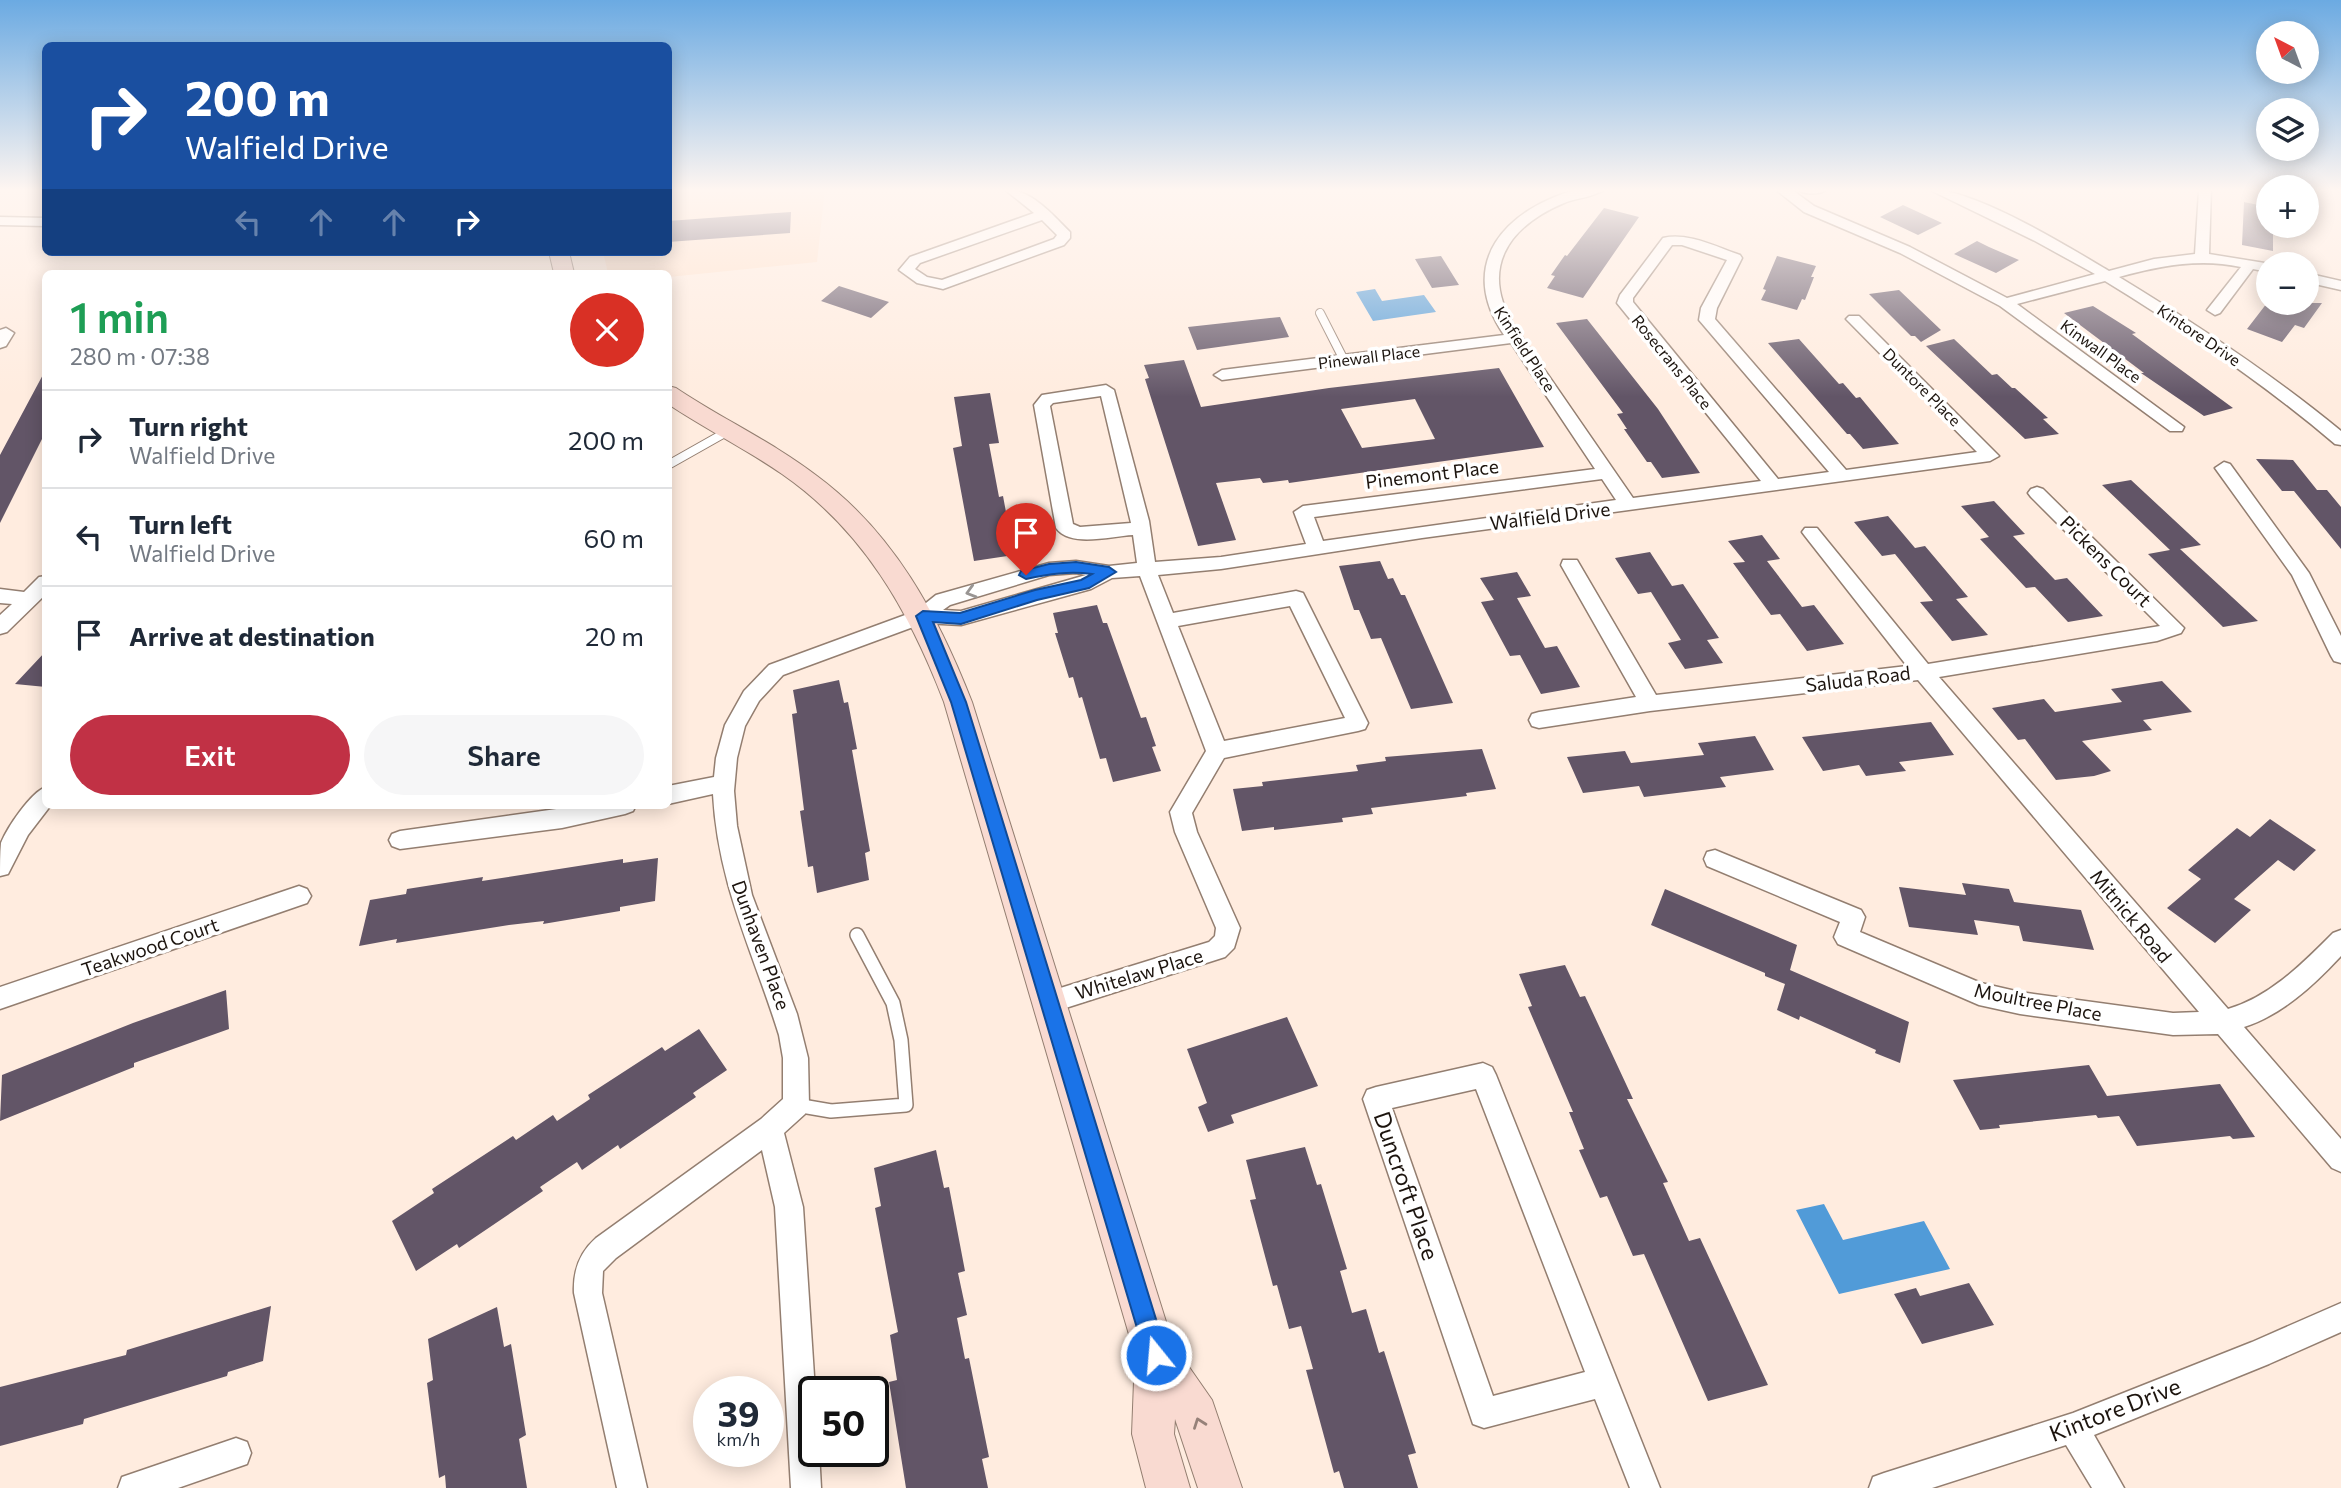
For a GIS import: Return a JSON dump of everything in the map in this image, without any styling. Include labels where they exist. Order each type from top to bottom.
[{"type":"main road","points":[[672,395],[811,482],[846,514],[891,567],[923,616],[958,702],[1156,1355],[1197,1415],[1220,1488]]},
{"type":"main road","points":[[1156,1355],[1153,1434],[1168,1488]]},
{"type":"street","points":[[919,258],[906,270],[922,280],[943,285],[1015,258]]},
{"type":"street","name":"Kinfield Place","points":[[1496,258],[1490,277],[1496,306],[1629,506]]},
{"type":"street","name":"Rosecrans Place","points":[[1655,258],[1625,298],[1625,303],[1774,486]]},
{"type":"street","name":"Rosecrans Place","points":[[1735,258],[1709,308],[1707,320],[1842,476]]},
{"type":"street","name":"Kinwall Place","points":[[1921,258],[2005,303],[2176,427]]},
{"type":"street","name":"Kintore Drive","points":[[2078,258],[2108,275],[2265,380],[2341,440]]},
{"type":"street","name":"Kinwall Place","points":[[2005,303],[2154,263],[2186,258]]},
{"type":"street","name":"Kinwall Place","points":[[2217,258],[2256,265]]},
{"type":"street","points":[[2215,310],[2250,264]]},
{"type":"street","points":[[2319,280],[2341,286]]},
{"type":"street","name":"Duntore Place","points":[[1854,319],[1990,456]]},
{"type":"street","name":"Pinewall Place","points":[[1222,375],[1515,338]]},
{"type":"street","points":[[1141,528],[1079,533],[1065,528],[1042,405],[1048,399],[1106,390],[1141,528],[1147,571],[1217,751],[1358,723],[1296,598],[1167,621]]},
{"type":"street","name":"Walfield Drive","points":[[923,616],[961,618],[1025,598],[1084,584],[1109,572],[1147,571],[1317,549],[1422,532],[1990,456]]},
{"type":"street","points":[[2224,468],[2300,573],[2341,656]]},
{"type":"street","name":"Pinemont Place","points":[[1317,549],[1303,512],[1606,473]]},
{"type":"street","name":"Pickens Court","points":[[2037,493],[2174,628]]},
{"type":"street","name":"Mitnick Road","points":[[1811,532],[1923,672],[2341,1159]]},
{"type":"street","points":[[1570,565],[1650,703]]},
{"type":"street","points":[[0,627],[42,586]]},
{"type":"street","points":[[0,596],[30,599]]},
{"type":"street","name":"Dunhaven Place","points":[[796,1105],[796,1049],[790,1026],[751,928],[732,862],[724,783],[726,751],[731,731],[744,704],[759,684],[776,670],[923,616]]},
{"type":"street","name":"Saluda Road","points":[[1539,720],[1650,703],[1923,672],[2157,634],[2174,628]]},
{"type":"street","name":"Whitelaw Place","points":[[1050,1002],[1217,950],[1226,941],[1228,929],[1186,832],[1181,812],[1217,751]]},
{"type":"street","points":[[672,794],[724,783]]},
{"type":"street","points":[[0,866],[20,829],[42,801]]},
{"type":"street","points":[[400,840],[562,819],[607,809]]},
{"type":"street","name":"Moultree Place","points":[[1715,859],[1853,917],[1846,937],[1979,994],[2020,1003],[2173,1024],[2224,1022],[2247,1015],[2304,979],[2341,940]]},
{"type":"street","name":"Teakwood Court","points":[[0,998],[299,896]]},
{"type":"street","name":"Duncroft Place","points":[[1603,1382],[1484,1413],[1376,1099],[1483,1075],[1645,1488]]},
{"type":"street","points":[[632,1488],[588,1293],[587,1272],[596,1256],[606,1248],[770,1128],[796,1105]]},
{"type":"street","points":[[770,1128],[789,1207],[806,1488]]},
{"type":"street","name":"Kintore Drive","points":[[1884,1488],[2073,1428],[2259,1354],[2341,1317]]},
{"type":"street","points":[[2073,1428],[2109,1488]]},
{"type":"street","points":[[132,1488],[236,1453]]},
{"type":"lane","points":[[1320,313],[1344,360]]},
{"type":"lane","points":[[672,463],[730,430]]},
{"type":"lane","points":[[796,1105],[831,1111],[905,1105],[901,1040],[893,1003],[857,935]]},
{"type":"shaded area","points":[[605,258],[817,258],[817,262],[672,277],[672,270],[607,270]]},
{"type":"water","points":[[1375,289],[1382,301],[1424,295],[1436,312],[1373,321],[1356,292]]},
{"type":"water","points":[[1824,1204],[1843,1240],[1924,1221],[1950,1269],[1839,1294],[1796,1210]]},
{"type":"building","points":[[1443,258],[1459,285],[1432,288],[1415,259]]},
{"type":"building","points":[[1563,258],[1610,258],[1583,298],[1547,288],[1555,276],[1551,275]]},
{"type":"building","points":[[1776,258],[1816,266],[1805,300],[1802,299],[1797,310],[1761,300],[1766,290],[1763,289]]},
{"type":"building","points":[[1964,258],[2019,260],[1996,273]]},
{"type":"building","points":[[839,286],[889,302],[871,318],[821,301]]},
{"type":"building","points":[[1899,290],[1941,330],[1921,342],[1911,336],[1869,294]]},
{"type":"building","points":[[2093,306],[2136,333],[2132,334],[2233,408],[2204,416],[2141,373],[2144,373],[2064,313]]},
{"type":"building","points":[[2258,315],[2313,315],[2304,328],[2295,325],[2282,342],[2247,329]]},
{"type":"building","points":[[1280,317],[1289,337],[1197,350],[1188,327]]},
{"type":"building","points":[[1587,319],[1658,409],[1700,473],[1662,478],[1651,462],[1647,462],[1624,429],[1627,429],[1617,414],[1623,413],[1556,323]]},
{"type":"building","points":[[1799,339],[1839,384],[1843,383],[1856,398],[1860,397],[1899,444],[1863,449],[1768,343]]},
{"type":"building","points":[[1954,339],[1992,375],[1997,374],[2015,388],[2048,418],[2043,419],[2059,434],[2025,439],[1926,346]]},
{"type":"building","points":[[1184,360],[1201,407],[1329,388],[1499,368],[1544,447],[1289,483],[1288,480],[1263,483],[1260,478],[1216,483],[1236,540],[1198,546],[1145,379],[1149,378],[1144,365]],"holes":[[[1415,399],[1435,439],[1362,448],[1341,409]]]},
{"type":"building","points":[[42,376],[42,439],[0,523],[0,455]]},
{"type":"building","points":[[990,393],[999,443],[989,444],[999,497],[1003,496],[1014,555],[974,561],[953,448],[962,446],[954,397]]},
{"type":"building","points":[[2256,459],[2293,460],[2317,490],[2327,490],[2341,507],[2341,549],[2294,491],[2282,491]]},
{"type":"building","points":[[2131,480],[2201,545],[2180,549],[2258,621],[2223,627],[2148,554],[2170,550],[2102,485]]},
{"type":"building","points":[[1994,501],[2025,534],[2013,536],[2055,580],[2067,578],[2103,616],[2068,622],[2035,587],[2026,588],[1980,539],[1989,537],[1961,506]]},
{"type":"building","points":[[1888,516],[1915,548],[1925,546],[1968,597],[1956,599],[1988,635],[1952,641],[1920,602],[1933,601],[1895,554],[1882,556],[1854,522]]},
{"type":"building","points":[[1762,535],[1780,559],[1767,561],[1802,607],[1814,605],[1844,644],[1807,651],[1780,614],[1771,615],[1733,563],[1745,562],[1728,541]]},
{"type":"building","points":[[1650,552],[1672,586],[1683,584],[1719,638],[1707,640],[1723,663],[1685,669],[1668,643],[1681,640],[1651,592],[1638,594],[1615,558]]},
{"type":"building","points":[[1380,561],[1388,579],[1393,578],[1401,595],[1405,595],[1453,703],[1411,709],[1381,638],[1371,639],[1359,610],[1354,610],[1339,566]]},
{"type":"building","points":[[1517,572],[1531,596],[1517,598],[1545,648],[1557,646],[1580,687],[1541,694],[1520,655],[1510,656],[1481,602],[1494,600],[1480,578]]},
{"type":"building","points":[[1097,605],[1103,623],[1107,623],[1141,718],[1146,717],[1156,746],[1152,747],[1161,771],[1113,782],[1106,758],[1100,759],[1082,697],[1079,698],[1073,677],[1069,678],[1055,633],[1058,633],[1053,613]]},
{"type":"building","points":[[42,655],[42,687],[15,684]]},
{"type":"building","points":[[839,680],[844,703],[848,702],[857,749],[852,750],[870,851],[865,853],[869,880],[817,893],[813,866],[808,867],[800,811],[804,810],[792,714],[797,713],[793,690]]},
{"type":"building","points":[[2162,681],[2192,712],[2143,720],[2152,730],[2082,741],[2111,771],[2094,776],[2056,780],[2025,739],[2018,740],[1992,708],[2044,699],[2055,712],[2122,702],[2111,689]]},
{"type":"building","points":[[1931,722],[1954,755],[1899,762],[1906,771],[1866,776],[1859,765],[1823,771],[1802,737]]},
{"type":"building","points":[[1755,736],[1774,770],[1720,777],[1726,787],[1644,797],[1639,786],[1583,793],[1567,757],[1625,751],[1631,763],[1704,755],[1698,743]]},
{"type":"building","points":[[1482,749],[1496,789],[1466,793],[1467,796],[1371,808],[1373,814],[1342,818],[1343,822],[1242,831],[1233,789],[1263,786],[1262,782],[1358,771],[1356,765],[1386,761],[1385,757]]},
{"type":"building","points":[[2270,819],[2316,850],[2294,871],[2278,860],[2234,899],[2251,910],[2215,943],[2167,908],[2201,879],[2188,870],[2237,828],[2250,837]]},
{"type":"building","points":[[658,858],[655,901],[620,907],[620,911],[543,924],[544,921],[359,946],[370,900],[406,894],[407,889],[483,877],[482,881],[623,859],[623,863]]},
{"type":"building","points":[[1962,883],[2009,889],[2014,902],[2081,910],[2094,950],[2023,941],[2019,926],[1974,920],[1978,935],[1909,927],[1899,887],[1966,895]]},
{"type":"building","points":[[1665,889],[1797,945],[1790,970],[1909,1022],[1900,1063],[1800,1016],[1799,1020],[1777,1010],[1785,984],[1651,925]]},
{"type":"building","points":[[1565,965],[1580,997],[1585,996],[1633,1099],[1627,1099],[1668,1182],[1663,1183],[1689,1241],[1700,1238],[1768,1385],[1708,1401],[1644,1254],[1633,1256],[1607,1196],[1600,1198],[1579,1150],[1584,1149],[1569,1112],[1573,1112],[1528,1007],[1532,1006],[1519,974]]},
{"type":"building","points":[[226,990],[229,1029],[134,1063],[134,1067],[0,1121],[2,1075],[133,1023]]},
{"type":"building","points":[[1287,1017],[1318,1086],[1231,1115],[1234,1123],[1208,1132],[1198,1107],[1207,1103],[1187,1049]]},
{"type":"building","points":[[699,1029],[727,1070],[693,1093],[696,1097],[620,1149],[618,1145],[582,1170],[577,1162],[540,1187],[543,1191],[459,1248],[457,1244],[416,1271],[392,1221],[434,1193],[432,1189],[513,1136],[516,1140],[553,1115],[557,1121],[590,1099],[588,1095],[662,1047],[665,1051]]},
{"type":"building","points":[[2089,1065],[2107,1096],[2220,1084],[2255,1137],[2233,1139],[2230,1136],[2137,1146],[2119,1116],[2098,1118],[2096,1115],[1999,1125],[2000,1128],[1980,1130],[1953,1080]]},
{"type":"building","points":[[1305,1147],[1317,1185],[1321,1184],[1347,1269],[1340,1271],[1352,1313],[1366,1309],[1379,1353],[1384,1351],[1416,1453],[1408,1455],[1418,1488],[1344,1488],[1339,1471],[1334,1473],[1306,1370],[1313,1369],[1301,1326],[1289,1329],[1277,1285],[1273,1286],[1250,1200],[1256,1199],[1246,1160]]},
{"type":"building","points":[[936,1150],[944,1188],[949,1187],[965,1271],[958,1273],[967,1315],[957,1318],[965,1359],[969,1358],[989,1457],[982,1459],[988,1488],[906,1488],[889,1382],[897,1380],[890,1335],[898,1332],[875,1208],[881,1206],[874,1168]]},
{"type":"building","points":[[1969,1283],[1994,1325],[1922,1344],[1894,1294],[1916,1288],[1920,1296]]},
{"type":"building","points":[[271,1306],[263,1361],[228,1372],[227,1376],[84,1419],[83,1424],[0,1446],[0,1387],[126,1355],[127,1350]]},
{"type":"building","points":[[497,1307],[504,1347],[511,1344],[526,1435],[519,1439],[527,1488],[446,1488],[445,1475],[439,1478],[427,1383],[433,1380],[428,1339]]},
{"type":"route","points":[[1026,575],[1049,569],[1076,567],[1109,572],[1084,584],[1035,595],[961,618],[923,616],[942,657],[958,702],[1156,1355]]}]
